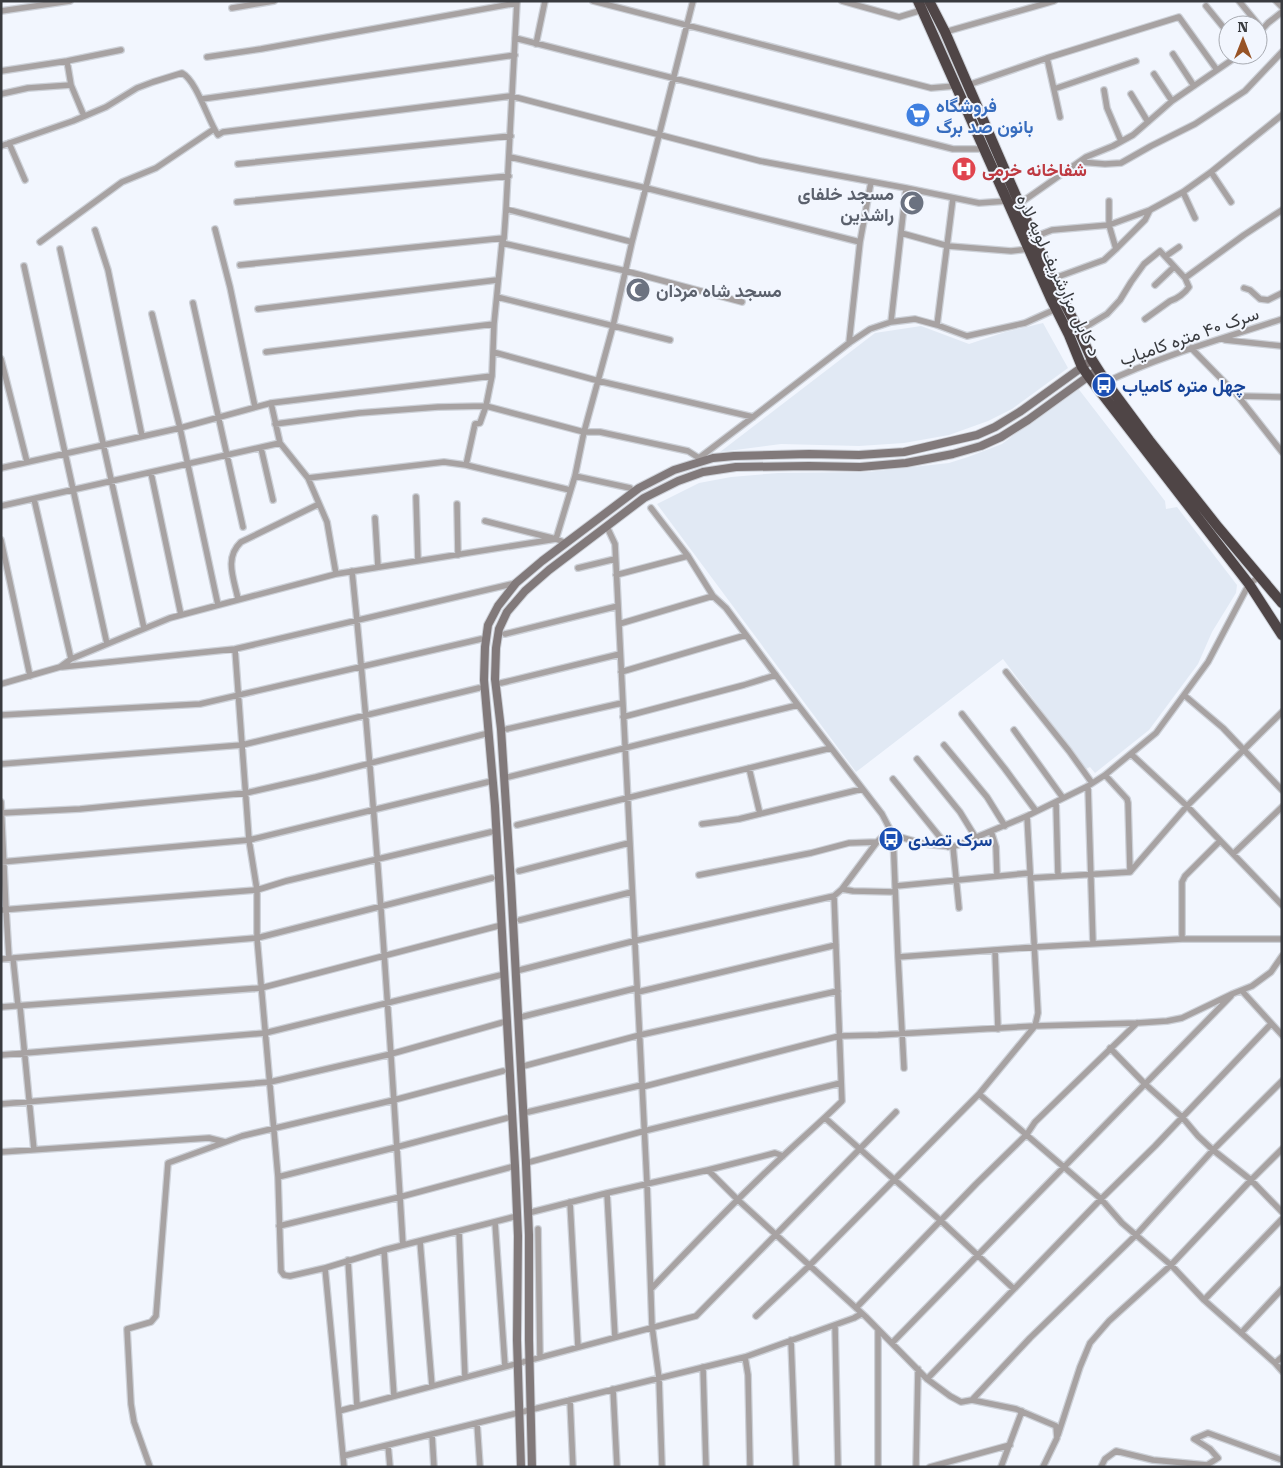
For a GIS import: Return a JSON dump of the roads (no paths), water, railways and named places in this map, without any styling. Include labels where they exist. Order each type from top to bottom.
[{"type":"highway","name":"د کابل مزارشریف لویه لاره","points":[[929,1],[945,32],[1052,279],[1092,360],[1148,440],[1282,603]]},
{"type":"highway","name":"د کابل مزارشریف لویه لاره","points":[[920,6],[1082,367],[1249,584],[1282,635]]},
{"type":"main road","points":[[520,1467],[517,1216],[495,806],[484,680],[488,625],[498,606],[516,583],[638,488],[674,470],[699,460],[713,458],[754,455],[859,455],[904,452],[977,435],[995,427],[1021,411],[1092,360]]},
{"type":"main road","points":[[532,1467],[526,1163],[506,806],[501,729],[495,679],[499,629],[507,612],[525,591],[549,570],[644,498],[678,481],[715,470],[755,467],[860,467],[906,463],[953,454],[981,446],[1001,437],[1098,370]]},
{"type":"main road","points":[[495,806],[506,806]]},
{"type":"street","points":[[1,11],[70,1]]},
{"type":"street","points":[[232,8],[274,1]]},
{"type":"street","points":[[536,44],[545,1]]},
{"type":"street","points":[[593,1],[931,88],[956,86]]},
{"type":"street","points":[[556,539],[613,326],[632,242],[694,1]]},
{"type":"street","points":[[842,1],[899,17],[920,6]]},
{"type":"street","points":[[945,32],[1054,1]]},
{"type":"street","points":[[1238,1],[1248,15]]},
{"type":"street","points":[[1276,1],[1282,7]]},
{"type":"street","points":[[207,57],[261,49],[517,2],[511,96],[510,157],[503,240],[497,280],[492,376],[486,406],[480,423],[474,424],[466,465]]},
{"type":"street","points":[[1206,6],[1218,21]]},
{"type":"street","points":[[1268,25],[1282,12]]},
{"type":"street","points":[[968,85],[1179,17],[1217,70]]},
{"type":"street","points":[[515,38],[953,149],[984,149]]},
{"type":"street","points":[[1,71],[67,61],[121,50]]},
{"type":"street","points":[[1080,162],[1121,163],[1195,124],[1245,91],[1282,52]]},
{"type":"street","points":[[1173,54],[1194,86]]},
{"type":"street","points":[[202,100],[514,55]]},
{"type":"street","points":[[1047,58],[1060,117]]},
{"type":"street","points":[[67,61],[71,84],[84,116]]},
{"type":"street","points":[[1054,90],[1136,62]]},
{"type":"street","points":[[1019,204],[1086,157],[1133,135],[1172,101],[1224,65]]},
{"type":"street","points":[[1,146],[106,107],[137,88],[182,74],[186,76],[202,100],[218,135],[224,132],[511,96],[760,161],[979,203],[1007,201]]},
{"type":"street","points":[[1154,74],[1172,101]]},
{"type":"street","points":[[1,94],[28,88],[71,84]]},
{"type":"street","points":[[1104,90],[1106,108],[1121,141]]},
{"type":"street","points":[[1131,94],[1148,122]]},
{"type":"street","points":[[1034,237],[1052,230],[1109,225],[1150,210],[1183,192],[1211,172],[1282,115]]},
{"type":"street","points":[[40,242],[122,182],[156,168],[214,129]]},
{"type":"street","points":[[238,164],[511,136]]},
{"type":"street","points":[[9,143],[25,180]]},
{"type":"street","points":[[510,157],[646,188],[860,242]]},
{"type":"street","points":[[1211,172],[1230,202]]},
{"type":"street","points":[[237,202],[508,176]]},
{"type":"street","points":[[849,343],[860,242],[871,182]]},
{"type":"street","points":[[891,322],[906,188]]},
{"type":"street","points":[[1183,192],[1195,218]]},
{"type":"street","points":[[937,325],[953,198]]},
{"type":"street","points":[[1109,201],[1109,225],[1116,250]]},
{"type":"street","points":[[506,209],[632,242]]},
{"type":"street","points":[[1052,279],[1104,260],[1144,220],[1150,210]]},
{"type":"street","points":[[1185,278],[1282,210]]},
{"type":"street","points":[[215,229],[230,287],[255,407]]},
{"type":"street","points":[[95,230],[108,270],[142,436]]},
{"type":"street","points":[[901,233],[948,246],[1011,251],[1028,248]]},
{"type":"street","points":[[240,265],[503,240],[742,302]]},
{"type":"street","points":[[1166,256],[1179,247]]},
{"type":"street","points":[[60,249],[144,628]]},
{"type":"street","points":[[1079,331],[1107,314],[1120,300],[1144,264],[1158,252],[1162,252],[1185,278],[1189,287],[1187,291],[1174,300],[1170,300],[1145,320]]},
{"type":"street","points":[[24,266],[107,644]]},
{"type":"street","points":[[1155,285],[1174,267]]},
{"type":"street","points":[[258,309],[497,280]]},
{"type":"street","points":[[1244,288],[1250,290],[1260,299],[1268,300],[1282,293]]},
{"type":"street","points":[[497,297],[670,340]]},
{"type":"street","points":[[193,303],[244,527]]},
{"type":"street","points":[[275,424],[438,407],[486,406],[584,432],[600,432],[688,451],[699,460],[849,343],[870,329],[891,322],[915,318],[967,336],[1024,323],[1056,309]]},
{"type":"street","points":[[152,314],[180,428],[218,604]]},
{"type":"street","name":"سرک ۴۰ متره کامیاب","points":[[1106,382],[1134,369],[1191,348],[1282,319]]},
{"type":"street","points":[[266,352],[494,324]]},
{"type":"street","points":[[1222,339],[1282,346]]},
{"type":"street","points":[[1191,348],[1238,396],[1282,452]]},
{"type":"street","points":[[493,352],[598,381],[753,417]]},
{"type":"street","points":[[1,359],[27,462]]},
{"type":"street","points":[[1,468],[180,428],[271,403],[492,376]]},
{"type":"street","points":[[1238,396],[1282,397]]},
{"type":"street","points":[[271,403],[280,444],[308,478],[327,522],[336,574]]},
{"type":"street","points":[[1,506],[280,444]]},
{"type":"street","points":[[262,448],[272,500]]},
{"type":"street","points":[[308,478],[444,462],[466,465],[570,490]]},
{"type":"street","points":[[151,473],[181,615]]},
{"type":"street","points":[[574,476],[630,488]]},
{"type":"street","points":[[416,497],[418,561]]},
{"type":"street","points":[[34,499],[71,659]]},
{"type":"street","points":[[238,600],[231,567],[234,548],[241,542],[319,504]]},
{"type":"street","points":[[457,504],[458,555]]},
{"type":"street","points":[[651,508],[688,556],[713,596],[726,608],[882,814],[893,835],[904,1068]]},
{"type":"street","points":[[376,518],[378,567]]},
{"type":"street","points":[[485,522],[566,543]]},
{"type":"street","points":[[607,527],[615,544],[638,990],[652,1326],[659,1378],[662,1467]]},
{"type":"street","points":[[60,667],[71,659],[144,628],[218,604],[336,574],[556,539]]},
{"type":"street","points":[[1,540],[30,676]]},
{"type":"street","points":[[616,575],[688,556]]},
{"type":"street","points":[[578,568],[615,559]]},
{"type":"street","points":[[352,571],[374,810],[403,1245]]},
{"type":"street","points":[[516,971],[634,941],[834,896],[842,889],[883,836],[893,835],[925,844],[951,847],[1005,826],[1090,785],[1156,733],[1208,662],[1249,584],[1259,577]]},
{"type":"street","points":[[1,684],[60,667],[235,649],[516,583]]},
{"type":"street","points":[[619,624],[713,596]]},
{"type":"street","points":[[505,634],[618,606]]},
{"type":"street","points":[[621,672],[746,635]]},
{"type":"street","points":[[1,715],[200,704],[481,639]]},
{"type":"street","points":[[235,649],[249,840],[257,890],[257,938],[278,1177],[281,1271],[284,1275],[290,1276],[325,1268],[384,1250],[517,1216]]},
{"type":"street","points":[[501,683],[620,654]]},
{"type":"street","points":[[1006,672],[1069,751],[1090,785],[1093,943]]},
{"type":"street","points":[[623,718],[776,675]]},
{"type":"street","points":[[1,764],[242,745],[479,688]]},
{"type":"street","points":[[1184,695],[1223,728],[1282,790]]},
{"type":"street","points":[[507,729],[622,703]]},
{"type":"street","points":[[508,778],[798,705]]},
{"type":"street","points":[[842,889],[853,891],[895,889],[956,879],[997,876],[1058,876],[1130,872],[1187,806],[1282,712]]},
{"type":"street","points":[[962,714],[1036,811]]},
{"type":"street","points":[[1014,730],[1064,798]]},
{"type":"street","points":[[2,813],[80,809],[246,792],[485,734]]},
{"type":"street","points":[[944,745],[987,797],[1005,826]]},
{"type":"street","points":[[516,825],[831,748]]},
{"type":"street","points":[[1131,754],[1187,806],[1282,905]]},
{"type":"street","points":[[917,758],[960,812],[976,838]]},
{"type":"street","points":[[749,768],[760,814]]},
{"type":"street","points":[[1105,775],[1127,799],[1130,872]]},
{"type":"street","points":[[893,779],[951,847],[959,908]]},
{"type":"street","points":[[2,862],[249,840],[488,782]]},
{"type":"street","points":[[702,824],[739,819],[862,789]]},
{"type":"street","points":[[1,802],[3,910],[19,1006],[34,1150]]},
{"type":"street","points":[[1056,802],[1058,876]]},
{"type":"street","points":[[1233,854],[1282,807]]},
{"type":"street","points":[[756,1316],[809,1266],[979,1094],[1035,1026],[1038,1013],[1026,816]]},
{"type":"street","points":[[991,831],[996,847],[997,876]]},
{"type":"street","points":[[3,910],[257,890],[286,881],[491,832]]},
{"type":"street","points":[[1182,939],[1182,882],[1185,876],[1220,841]]},
{"type":"street","points":[[699,875],[811,854],[849,843],[877,842]]},
{"type":"street","points":[[519,871],[629,843]]},
{"type":"street","points":[[1,959],[257,938],[492,878]]},
{"type":"street","points":[[520,920],[632,892]]},
{"type":"street","points":[[651,1289],[738,1200],[842,1101],[834,896]]},
{"type":"street","points":[[1,1007],[261,988],[498,926]]},
{"type":"street","points":[[898,956],[1093,943],[1182,939],[1282,938]]},
{"type":"street","points":[[521,1017],[836,945]]},
{"type":"street","points":[[995,950],[998,1029]]},
{"type":"street","points":[[528,1112],[642,1086],[839,1036],[1137,1023],[1182,1018],[1252,986],[1271,972],[1282,956]]},
{"type":"street","points":[[1,1055],[265,1033],[505,974]]},
{"type":"street","points":[[524,1066],[640,1035],[838,991]]},
{"type":"street","points":[[1242,991],[1282,1035]]},
{"type":"street","points":[[892,1343],[979,1256],[1232,994]]},
{"type":"street","points":[[1,1104],[270,1082],[391,1054],[504,1022]]},
{"type":"street","points":[[856,1308],[1026,1134],[1035,1122],[1137,1023]]},
{"type":"street","points":[[927,1378],[1271,1024]]},
{"type":"street","points":[[1110,1048],[1145,1084],[1182,1117],[1198,1136],[1251,1180],[1282,1212]]},
{"type":"street","points":[[150,1467],[134,1422],[127,1328],[151,1322],[156,1316],[168,1164],[242,1136],[394,1100],[503,1071]]},
{"type":"street","points":[[972,1400],[1037,1332],[1136,1235],[1213,1150],[1282,1081]]},
{"type":"street","points":[[526,1163],[644,1131],[841,1083]]},
{"type":"street","points":[[979,1094],[1101,1199],[1122,1223],[1171,1264],[1204,1300],[1282,1371]]},
{"type":"street","points":[[339,1411],[652,1326],[696,1316],[896,1112]]},
{"type":"street","points":[[278,1177],[397,1148],[507,1118]]},
{"type":"street","points":[[825,1118],[1014,1289]]},
{"type":"street","points":[[1,1152],[210,1138],[224,1142]]},
{"type":"street","points":[[1043,1467],[1057,1438],[1080,1367],[1090,1343],[1109,1321],[1171,1264],[1282,1149]]},
{"type":"street","points":[[528,1213],[774,1153],[783,1156]]},
{"type":"street","points":[[279,1226],[400,1197],[515,1166]]},
{"type":"street","points":[[708,1170],[856,1308],[927,1378],[950,1396],[961,1402],[972,1400],[1022,1411],[1056,1426],[1057,1438]]},
{"type":"street","points":[[606,1193],[616,1337]]},
{"type":"street","points":[[570,1202],[578,1347]]},
{"type":"street","points":[[1204,1300],[1282,1219]]},
{"type":"street","points":[[495,1222],[505,1366]]},
{"type":"street","points":[[538,1229],[540,1357]]},
{"type":"street","points":[[459,1231],[465,1377]]},
{"type":"street","points":[[420,1241],[432,1386]]},
{"type":"street","points":[[384,1250],[394,1396]]},
{"type":"street","points":[[348,1260],[357,1406]]},
{"type":"street","points":[[325,1268],[344,1467]]},
{"type":"street","points":[[1241,1333],[1282,1289]]},
{"type":"street","points":[[344,1456],[745,1357],[861,1314]]},
{"type":"street","points":[[835,1325],[838,1467]]},
{"type":"street","points":[[878,1330],[878,1467]]},
{"type":"street","points":[[791,1340],[796,1467]]},
{"type":"street","points":[[745,1357],[748,1375],[750,1467]]},
{"type":"street","points":[[1275,1364],[1282,1357]]},
{"type":"street","points":[[703,1367],[706,1467]]},
{"type":"street","points":[[916,1467],[918,1369]]},
{"type":"street","points":[[613,1390],[617,1467]]},
{"type":"street","points":[[570,1400],[573,1467]]},
{"type":"street","points":[[1002,1467],[1022,1411]]},
{"type":"street","points":[[477,1423],[480,1467]]},
{"type":"street","points":[[1153,1460],[1207,1465],[1218,1458],[1210,1448],[1194,1439],[1208,1433],[1282,1460]]},
{"type":"street","points":[[432,1434],[434,1467]]},
{"type":"street","points":[[388,1445],[390,1467]]},
{"type":"street","points":[[930,1467],[1010,1445]]},
{"type":"street","points":[[1101,1467],[1105,1460],[1116,1451],[1174,1467]]},
{"type":"place","name":"فروشگاه بانون صد برگ","points":[[918,115]]},
{"type":"place","name":"شفاخانه خرمی","points":[[964,169]]},
{"type":"place","name":"مسجد خلفای راشدین","points":[[912,203]]},
{"type":"place","name":"مسجد شاه مردان","points":[[638,290]]},
{"type":"place","name":"چهل متره کامیاب","points":[[1104,385]]},
{"type":"place","name":"سرک تصدی","points":[[891,839]]}]
